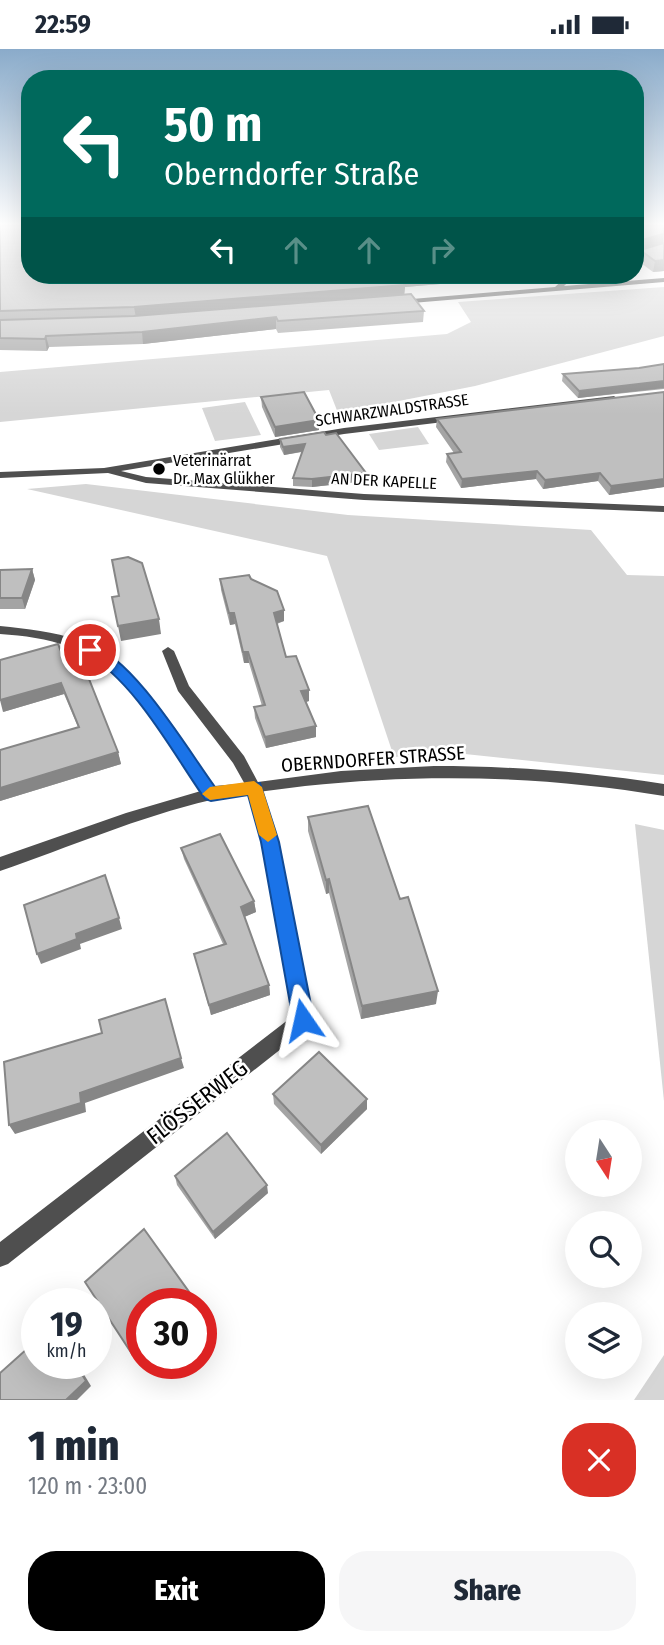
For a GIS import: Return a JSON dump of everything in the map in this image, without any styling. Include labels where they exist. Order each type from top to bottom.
[{"type":"street","points":[[394,303],[577,288]]},
{"type":"street","name":"SCHWARZWALDSTRASSE","points":[[0,475],[104,471],[344,431],[628,397]]},
{"type":"street","name":"AN DER KAPELLE","points":[[104,471],[146,479],[364,497],[664,509]]},
{"type":"street","points":[[0,630],[31,630],[75,641],[105,658],[138,691],[211,794]]},
{"type":"street","points":[[168,651],[183,688],[239,760],[254,787]]},
{"type":"street","name":"OBERNDORFER STRASSE","points":[[0,864],[64,840],[211,794],[254,787],[424,771],[493,771],[604,779],[664,790]]},
{"type":"street","name":"FLÖSSERWEG","points":[[1,1253],[303,1020],[270,842],[254,787]]},
{"type":"shaded area","points":[[664,288],[664,336],[475,386],[338,413],[329,390],[0,422],[0,372],[447,334],[471,322],[458,302]]},
{"type":"shaded area","points":[[245,402],[261,435],[215,441],[202,408]]},
{"type":"shaded area","points":[[418,427],[429,444],[379,450],[369,434]]},
{"type":"shaded area","points":[[86,484],[348,515],[591,530],[627,575],[664,576],[664,775],[446,752],[394,757],[327,556],[27,489]]},
{"type":"shaded area","points":[[635,824],[664,830],[664,1101]]},
{"type":"shaded area","points":[[664,1355],[664,1400],[634,1400]]},
{"type":"building","points":[[0,288],[367,288],[134,307],[0,311]]},
{"type":"building","points":[[411,294],[424,311],[278,321],[276,317],[142,332],[46,336],[45,339],[0,338],[0,320],[134,316]]},
{"type":"building","points":[[664,364],[664,381],[579,391],[563,374],[639,368]]},
{"type":"building","points":[[304,392],[319,420],[275,427],[261,397]]},
{"type":"building","points":[[664,392],[664,479],[611,486],[600,473],[545,480],[537,471],[462,479],[447,454],[461,452],[437,419]]},
{"type":"building","points":[[324,432],[326,435],[336,433],[366,473],[312,479],[293,478],[305,444],[283,447],[280,439]]},
{"type":"building","points":[[128,557],[142,563],[159,619],[118,626],[112,597],[119,596],[112,560]]},
{"type":"building","points":[[32,569],[22,598],[0,598],[0,570]]},
{"type":"building","points":[[249,575],[251,579],[277,591],[284,610],[274,613],[286,657],[296,656],[309,690],[301,691],[316,726],[265,737],[254,707],[265,705],[248,652],[243,652],[234,613],[229,613],[220,579]]},
{"type":"building","points":[[58,644],[68,668],[83,664],[118,752],[0,788],[0,750],[79,727],[61,683],[0,700],[0,660]]},
{"type":"building","points":[[368,806],[400,899],[408,897],[438,991],[362,1006],[329,879],[326,880],[308,817]]},
{"type":"building","points":[[220,834],[254,901],[241,907],[269,985],[209,1005],[194,954],[226,944],[181,848]]},
{"type":"building","points":[[105,875],[119,918],[76,934],[77,939],[37,954],[24,905]]},
{"type":"building","points":[[165,999],[181,1058],[80,1093],[81,1103],[9,1125],[4,1062],[102,1033],[99,1020]]},
{"type":"building","points":[[319,1052],[367,1099],[321,1145],[273,1094]]},
{"type":"building","points":[[227,1133],[267,1185],[213,1232],[175,1176]]},
{"type":"building","points":[[144,1229],[186,1288],[126,1288],[126,1345],[112,1323],[112,1288],[89,1288],[85,1282]]},
{"type":"building","points":[[21,1354],[21,1379],[86,1381],[66,1400],[0,1400],[0,1373]]},
{"type":"slow traffic","points":[[210,794],[254,787],[268,835]]},
{"type":"place","name":"Veterinärrat Dr. Max Glükher","points":[[159,469]]},
{"type":"route","points":[[90,650],[105,658],[138,691],[211,794],[254,787],[270,842],[303,1020]]}]
